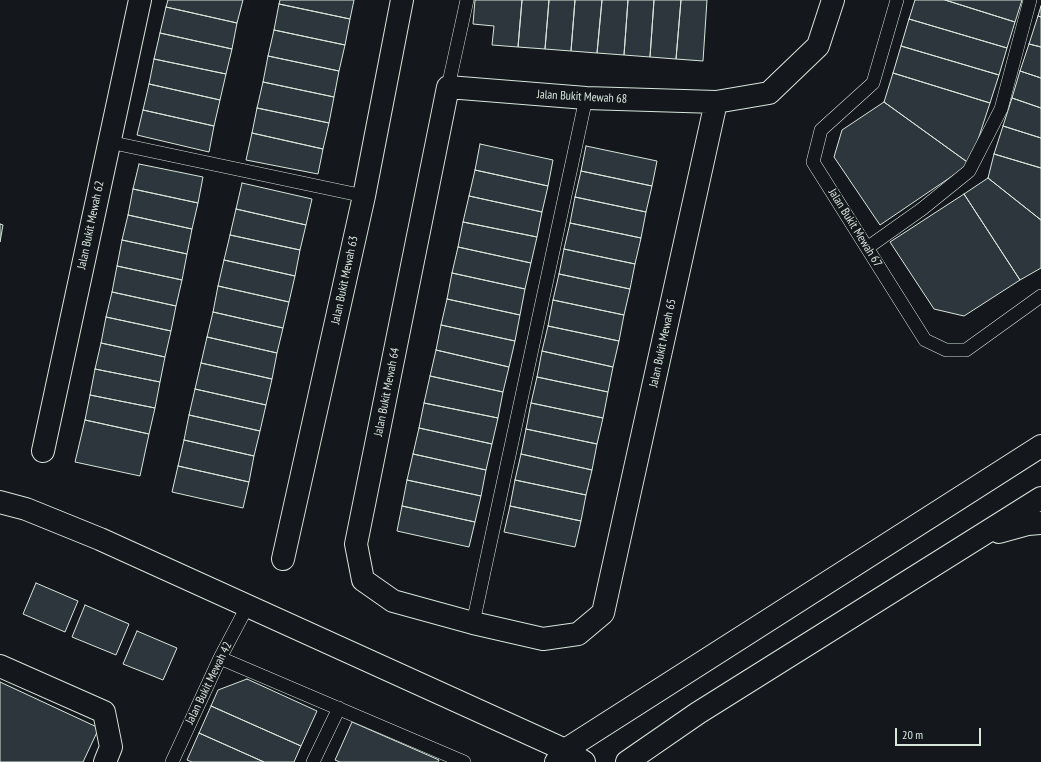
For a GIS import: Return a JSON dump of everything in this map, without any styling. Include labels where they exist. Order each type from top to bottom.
[{"type":"street","name":"Jalan Bukit Mewah 62","points":[[43,450],[140,0]]},
{"type":"street","name":"Jalan Bukit Mewah 63","points":[[284,559],[364,196],[402,0]]},
{"type":"street","points":[[716,102],[769,93],[818,46],[833,0]]},
{"type":"street","name":"Jalan Bukit Mewah 68","points":[[448,87],[586,98],[716,102]]},
{"type":"street","name":"Jalan Bukit Mewah 64","points":[[448,87],[356,544],[363,580],[393,601],[473,623]]},
{"type":"street","name":"Jalan Bukit Mewah 65","points":[[473,623],[543,639],[578,634],[603,613],[716,102]]},
{"type":"street","points":[[560,756],[1041,446]]},
{"type":"street","points":[[627,762],[698,713],[1041,498]]},
{"type":"street","points":[[0,502],[26,509],[100,539],[248,605],[560,756],[584,762]]},
{"type":"street","points":[[975,540],[1037,525]]},
{"type":"street","points":[[0,666],[104,712],[111,747],[105,762]]},
{"type":"lane","points":[[448,87],[467,0]]},
{"type":"lane","name":"Jalan Bukit Mewah 67","points":[[897,0],[873,83],[821,130],[813,162],[925,340],[946,350],[966,350],[1041,296]]},
{"type":"lane","points":[[867,248],[922,209],[969,170],[1001,109],[1030,0]]},
{"type":"lane","points":[[473,623],[586,98]]},
{"type":"lane","points":[[109,142],[364,196]]},
{"type":"lane","name":"Jalan Bukit Mewah 42","points":[[172,762],[220,658],[248,605]]},
{"type":"lane","points":[[220,658],[464,762]]},
{"type":"lane","points":[[313,762],[339,708]]},
{"type":"building","points":[[168,0],[243,0],[237,23],[166,7]]},
{"type":"building","points":[[280,0],[354,0],[350,19],[279,4]]},
{"type":"building","points":[[475,0],[522,0],[518,47],[492,45],[494,26],[473,24]]},
{"type":"building","points":[[522,0],[549,0],[545,49],[518,47]]},
{"type":"building","points":[[549,0],[575,0],[571,51],[545,49]]},
{"type":"building","points":[[575,0],[602,0],[597,53],[571,51]]},
{"type":"building","points":[[602,0],[628,0],[624,55],[597,53]]},
{"type":"building","points":[[628,0],[654,0],[650,57],[624,55]]},
{"type":"building","points":[[654,0],[681,0],[676,59],[650,57]]},
{"type":"building","points":[[681,0],[707,0],[703,61],[676,59]]},
{"type":"building","points":[[915,0],[945,0],[1015,22],[1007,48],[909,19]]},
{"type":"building","points":[[945,0],[1022,0],[1015,22]]},
{"type":"building","points":[[279,4],[350,19],[345,45],[274,30]]},
{"type":"building","points":[[1041,6],[1041,17],[1038,16]]},
{"type":"building","points":[[166,7],[237,23],[232,49],[160,33]]},
{"type":"building","points":[[1038,16],[1041,17],[1041,47],[1029,44]]},
{"type":"building","points":[[909,19],[1007,48],[999,75],[901,46]]},
{"type":"building","points":[[274,30],[345,45],[339,71],[268,56]]},
{"type":"building","points":[[160,33],[232,49],[226,74],[154,59]]},
{"type":"building","points":[[1029,44],[1041,47],[1041,78],[1020,71]]},
{"type":"building","points":[[901,46],[999,75],[990,103],[893,73]]},
{"type":"building","points":[[268,56],[339,71],[334,97],[263,82]]},
{"type":"building","points":[[154,59],[226,74],[220,100],[149,84]]},
{"type":"building","points":[[1020,71],[1041,78],[1041,108],[1012,98]]},
{"type":"building","points":[[893,73],[990,103],[970,164],[884,102]]},
{"type":"building","points":[[263,82],[334,97],[329,123],[257,108]]},
{"type":"building","points":[[149,84],[220,100],[214,126],[143,110]]},
{"type":"building","points":[[1012,98],[1041,108],[1041,138],[1003,126]]},
{"type":"building","points":[[884,102],[970,164],[880,225],[834,157],[842,130]]},
{"type":"building","points":[[257,108],[329,123],[323,149],[252,133]]},
{"type":"building","points":[[143,110],[214,126],[209,152],[137,135]]},
{"type":"building","points":[[1003,126],[1041,138],[1041,168],[994,154]]},
{"type":"building","points":[[252,133],[323,149],[318,174],[246,160]]},
{"type":"building","points":[[480,144],[553,160],[548,186],[475,170]]},
{"type":"building","points":[[586,146],[657,161],[652,186],[581,171]]},
{"type":"building","points":[[994,154],[1041,168],[1041,220],[988,178]]},
{"type":"building","points":[[139,164],[203,177],[198,203],[133,189]]},
{"type":"building","points":[[475,170],[548,186],[542,212],[469,196]]},
{"type":"building","points":[[581,171],[652,186],[646,212],[575,197]]},
{"type":"building","points":[[988,178],[1041,220],[1041,268],[1020,280],[964,194]]},
{"type":"building","points":[[242,183],[312,199],[306,225],[236,209]]},
{"type":"building","points":[[133,189],[198,203],[192,229],[128,215]]},
{"type":"building","points":[[964,194],[1020,280],[964,316],[934,309],[890,242]]},
{"type":"building","points":[[469,196],[542,212],[537,237],[463,222]]},
{"type":"building","points":[[575,197],[646,212],[641,238],[570,223]]},
{"type":"building","points":[[236,209],[306,225],[300,250],[230,235]]},
{"type":"building","points":[[128,215],[192,229],[187,254],[122,240]]},
{"type":"building","points":[[463,222],[537,237],[531,263],[458,247]]},
{"type":"building","points":[[570,223],[641,238],[635,264],[564,249]]},
{"type":"building","points":[[0,224],[3,225],[0,242]]},
{"type":"building","points":[[230,235],[300,250],[295,276],[224,260]]},
{"type":"building","points":[[122,240],[187,254],[182,280],[117,266]]},
{"type":"building","points":[[458,247],[531,263],[525,289],[452,273]]},
{"type":"building","points":[[564,249],[635,264],[630,289],[559,274]]},
{"type":"building","points":[[224,260],[295,276],[289,302],[218,286]]},
{"type":"building","points":[[117,266],[182,280],[176,306],[112,292]]},
{"type":"building","points":[[452,273],[525,289],[520,315],[447,299]]},
{"type":"building","points":[[559,274],[630,289],[624,315],[553,300]]},
{"type":"building","points":[[218,286],[289,302],[283,328],[213,312]]},
{"type":"building","points":[[112,292],[176,306],[171,331],[106,317]]},
{"type":"building","points":[[447,299],[520,315],[515,341],[441,325]]},
{"type":"building","points":[[553,300],[624,315],[619,341],[548,326]]},
{"type":"building","points":[[213,312],[283,328],[277,353],[207,337]]},
{"type":"building","points":[[106,317],[171,331],[165,357],[101,343]]},
{"type":"building","points":[[441,325],[515,341],[509,367],[436,350]]},
{"type":"building","points":[[548,326],[619,341],[613,367],[542,351]]},
{"type":"building","points":[[207,337],[277,353],[272,379],[201,363]]},
{"type":"building","points":[[101,343],[165,357],[160,382],[95,369]]},
{"type":"building","points":[[436,350],[509,367],[503,392],[430,376]]},
{"type":"building","points":[[542,351],[613,367],[608,392],[537,377]]},
{"type":"building","points":[[201,363],[272,379],[266,405],[195,389]]},
{"type":"building","points":[[95,369],[160,382],[155,408],[90,395]]},
{"type":"building","points":[[430,376],[503,392],[498,418],[424,403]]},
{"type":"building","points":[[537,377],[608,392],[603,418],[531,403]]},
{"type":"building","points":[[195,389],[266,405],[260,431],[189,415]]},
{"type":"building","points":[[90,395],[155,408],[149,434],[85,420]]},
{"type":"building","points":[[424,403],[498,418],[492,444],[419,428]]},
{"type":"building","points":[[531,403],[603,418],[597,444],[526,429]]},
{"type":"building","points":[[189,415],[260,431],[254,456],[184,440]]},
{"type":"building","points":[[85,420],[149,434],[140,476],[75,462]]},
{"type":"building","points":[[419,428],[492,444],[486,470],[413,454]]},
{"type":"building","points":[[526,429],[597,444],[592,470],[521,454]]},
{"type":"building","points":[[184,440],[254,456],[249,482],[178,466]]},
{"type":"building","points":[[413,454],[486,470],[481,496],[407,480]]},
{"type":"building","points":[[521,454],[592,470],[586,495],[515,480]]},
{"type":"building","points":[[178,466],[249,482],[243,508],[172,492]]},
{"type":"building","points":[[407,480],[481,496],[475,522],[402,506]]},
{"type":"building","points":[[515,480],[586,495],[581,521],[510,506]]},
{"type":"building","points":[[402,506],[475,522],[469,547],[397,531]]},
{"type":"building","points":[[510,506],[581,521],[575,547],[504,532]]},
{"type":"building","points":[[36,583],[78,601],[65,632],[23,614]]},
{"type":"building","points":[[85,605],[129,624],[116,655],[72,637]]},
{"type":"building","points":[[137,631],[177,648],[163,680],[123,664]]},
{"type":"building","points":[[247,679],[317,711],[301,746],[211,706],[218,690]]},
{"type":"building","points":[[0,682],[99,728],[83,762],[0,762]]},
{"type":"building","points":[[211,706],[301,746],[294,762],[264,762],[199,733]]},
{"type":"building","points":[[352,722],[439,760],[438,762],[340,762],[335,760]]},
{"type":"building","points":[[199,733],[264,762],[192,762],[187,760]]}]
